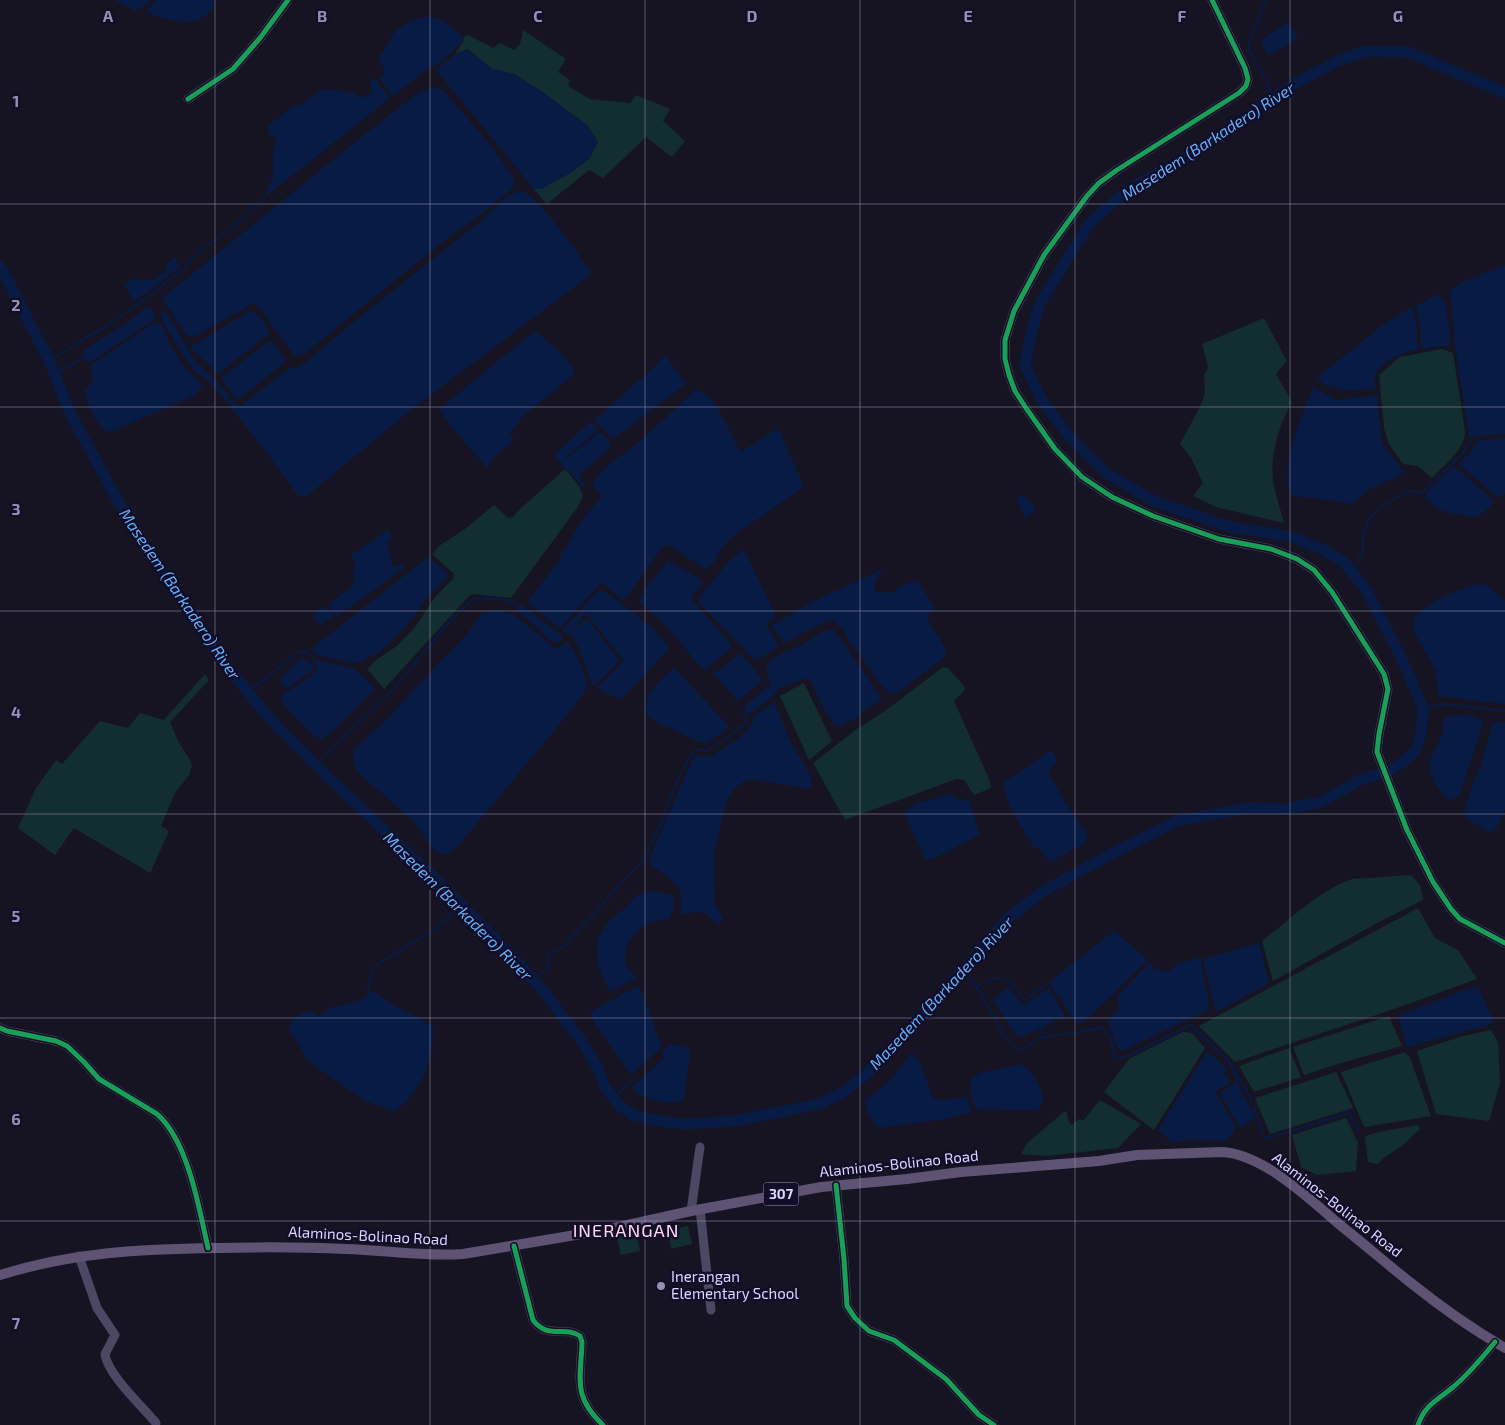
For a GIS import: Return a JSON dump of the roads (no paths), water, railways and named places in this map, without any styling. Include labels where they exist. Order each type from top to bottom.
[{"type":"main road","name":"Alaminos-Bolinao Road","points":[[0,1275],[79,1256],[148,1248],[321,1248],[444,1256],[605,1230],[695,1210],[836,1185],[962,1172],[1100,1161],[1137,1155],[1222,1152],[1235,1154],[1258,1162],[1273,1171],[1415,1286],[1453,1314],[1505,1348]]},
{"type":"street","points":[[188,99],[233,69],[264,33],[288,0]]},
{"type":"street","points":[[1212,0],[1245,68],[1248,78],[1246,86],[1229,101],[1117,170],[1099,183],[1087,196],[1044,255],[1014,311],[1005,340],[1005,359],[1009,375],[1015,391],[1055,449],[1082,477],[1135,509],[1219,540],[1271,549],[1297,559],[1314,570],[1332,592],[1387,681],[1388,689],[1379,734],[1378,752],[1390,788],[1418,854],[1451,909],[1460,919],[1505,943]]},
{"type":"street","points":[[0,1028],[56,1041],[66,1046],[99,1079],[164,1120],[176,1139],[196,1191],[208,1248]]},
{"type":"street","points":[[700,1147],[695,1210],[711,1310]]},
{"type":"street","points":[[836,1185],[847,1306],[850,1312],[869,1330],[898,1343],[946,1380],[979,1415],[994,1425]]},
{"type":"street","points":[[514,1246],[533,1320],[538,1327],[545,1330],[573,1332],[580,1336],[582,1342],[579,1377],[581,1393],[584,1401],[603,1425]]},
{"type":"street","points":[[79,1256],[97,1308],[115,1335],[105,1354],[107,1360],[124,1386],[156,1423]]},
{"type":"street","points":[[1418,1425],[1425,1409],[1452,1388],[1496,1342]]},
{"type":"water","points":[[114,0],[151,0],[135,11]]},
{"type":"water","points":[[156,0],[216,0],[203,17],[195,21],[186,22],[166,19],[146,12]]},
{"type":"water","points":[[429,16],[445,22],[464,40],[435,67],[430,67],[393,96],[379,78],[385,70],[378,59],[390,42],[390,38],[399,29],[412,21]]},
{"type":"water","points":[[1288,22],[1298,38],[1267,55],[1261,40]]},
{"type":"water","points":[[468,49],[492,69],[514,74],[541,91],[587,125],[598,142],[589,159],[568,174],[541,189],[534,189],[436,70],[455,54]]},
{"type":"water","points":[[374,78],[390,98],[264,198],[273,177],[273,153],[276,139],[274,134],[270,136],[268,133],[269,125],[291,108],[300,105],[320,90],[329,89],[366,97],[372,92],[370,82]]},
{"type":"water","points":[[432,87],[443,90],[493,148],[515,181],[513,188],[305,353],[298,356],[294,355],[254,303],[199,334],[191,337],[185,333],[162,298],[394,111],[419,93]]},
{"type":"water","points":[[521,191],[547,213],[590,271],[589,276],[412,409],[308,495],[304,497],[298,496],[265,450],[226,402],[231,399],[236,404],[242,405],[291,367],[301,366],[481,221],[507,197]]},
{"type":"water","points":[[175,257],[180,267],[134,302],[125,285],[136,277],[141,281],[145,278],[152,281],[168,269],[166,265]]},
{"type":"water","points":[[1505,265],[1505,434],[1471,437],[1469,436],[1455,345],[1450,291],[1460,283]]},
{"type":"water","points":[[1440,294],[1446,306],[1451,345],[1421,349],[1421,333],[1416,306]]},
{"type":"water","points":[[147,307],[150,307],[154,312],[155,319],[90,362],[87,362],[83,351],[131,320]]},
{"type":"water","points":[[1412,307],[1417,327],[1418,349],[1393,358],[1381,366],[1375,376],[1376,388],[1337,389],[1330,387],[1317,378],[1383,325]]},
{"type":"water","points":[[164,311],[167,313],[194,360],[228,394],[229,397],[225,401],[207,380],[193,370],[163,322],[160,313]]},
{"type":"water","points":[[250,311],[260,317],[269,334],[218,374],[190,347]]},
{"type":"water","points":[[156,322],[161,323],[181,362],[201,383],[202,387],[194,396],[112,431],[105,431],[92,413],[84,392],[93,381],[90,366]]},
{"type":"water","points":[[535,331],[555,347],[574,368],[573,375],[521,418],[517,425],[509,432],[514,439],[492,459],[487,468],[439,409]]},
{"type":"water","points":[[271,341],[286,361],[241,398],[235,398],[221,378],[267,342]]},
{"type":"water","points":[[665,355],[686,384],[613,439],[594,420],[651,370]]},
{"type":"water","points":[[1313,387],[1337,400],[1377,395],[1382,444],[1404,472],[1368,490],[1353,504],[1291,496],[1288,484],[1290,456],[1298,427]]},
{"type":"water","points":[[696,390],[703,392],[716,405],[739,450],[742,451],[775,430],[779,430],[804,487],[737,533],[718,553],[714,563],[705,569],[672,547],[663,546],[624,601],[600,583],[560,629],[527,602],[557,564],[586,515],[602,496],[592,484],[606,467],[643,438]]},
{"type":"water","points":[[590,422],[598,430],[565,458],[600,432],[608,439],[610,444],[608,449],[579,475],[587,489],[584,489],[555,458],[555,454]]},
{"type":"water","points":[[1505,438],[1505,493],[1498,498],[1459,464],[1474,449],[1476,441]]},
{"type":"water","points":[[1454,466],[1494,501],[1482,514],[1469,516],[1438,509],[1425,495]]},
{"type":"water","points":[[1024,494],[1036,510],[1025,518],[1017,499]]},
{"type":"water","points":[[388,530],[391,536],[387,543],[393,566],[396,567],[401,564],[404,568],[336,617],[328,604],[349,589],[355,581],[353,571],[356,567],[351,555]]},
{"type":"water","points":[[744,549],[775,614],[775,618],[767,622],[766,625],[779,647],[755,661],[700,604],[698,599],[728,562]]},
{"type":"water","points":[[428,557],[448,576],[429,595],[405,628],[379,652],[357,663],[318,656],[312,648]]},
{"type":"water","points":[[668,561],[702,580],[703,583],[693,595],[692,600],[731,644],[731,648],[705,670],[696,662],[667,626],[639,602],[646,588]]},
{"type":"water","points":[[883,569],[875,582],[875,591],[878,593],[894,592],[897,588],[916,580],[919,582],[935,609],[927,615],[943,645],[946,656],[900,691],[890,694],[877,680],[837,622],[829,620],[784,643],[771,626],[814,601]]},
{"type":"water","points":[[1478,584],[1487,585],[1505,601],[1505,704],[1438,696],[1436,671],[1414,631],[1414,619],[1427,607],[1451,593]]},
{"type":"water","points":[[601,590],[628,608],[648,625],[664,641],[668,648],[621,700],[597,688],[624,661],[587,614],[582,617],[571,633],[562,631],[596,593]]},
{"type":"water","points":[[520,605],[523,605],[561,635],[563,638],[558,644],[554,643],[518,611]]},
{"type":"water","points":[[323,607],[327,608],[334,616],[320,625],[313,615]]},
{"type":"water","points":[[495,610],[514,615],[556,649],[562,647],[566,641],[570,643],[584,672],[588,687],[569,713],[459,845],[449,854],[440,853],[432,848],[415,823],[363,778],[354,766],[353,753],[357,746],[384,722],[465,637],[482,613]]},
{"type":"water","points":[[585,619],[589,620],[619,661],[595,685],[592,684],[577,644],[570,634]]},
{"type":"water","points":[[833,629],[882,700],[862,711],[857,718],[842,725],[834,725],[811,681],[806,678],[779,688],[773,696],[751,714],[747,712],[744,706],[771,684],[766,668],[773,659],[800,646],[821,632]]},
{"type":"water","points":[[740,653],[763,680],[738,701],[714,674]]},
{"type":"water","points":[[304,658],[314,669],[286,689],[279,679]]},
{"type":"water","points":[[317,660],[355,669],[374,688],[337,727],[322,739],[306,729],[280,700],[284,694],[317,671],[313,663]]},
{"type":"water","points":[[674,668],[728,725],[728,729],[707,742],[700,742],[656,722],[646,714],[647,700],[650,694],[658,683]]},
{"type":"water","points":[[774,702],[790,740],[811,777],[812,786],[806,788],[758,780],[744,781],[734,789],[727,801],[714,853],[715,904],[723,919],[718,925],[701,912],[682,914],[680,890],[650,864],[650,857],[694,756],[712,756],[741,737],[754,722],[753,717]]},
{"type":"water","points":[[1467,714],[1481,720],[1483,724],[1460,794],[1452,800],[1446,798],[1438,788],[1429,768],[1430,760],[1442,736],[1443,717]]},
{"type":"water","points":[[1493,722],[1505,722],[1505,809],[1498,826],[1491,833],[1466,818],[1464,812],[1473,782],[1481,765]]},
{"type":"water","points":[[1049,751],[1053,752],[1057,761],[1048,773],[1085,831],[1087,838],[1083,844],[1050,862],[1039,848],[1034,848],[1011,808],[1003,782]]},
{"type":"water","points":[[949,794],[958,799],[968,800],[980,835],[933,859],[926,859],[907,820],[905,811],[916,804]]},
{"type":"water","points":[[653,891],[672,895],[674,904],[672,913],[669,919],[657,920],[646,924],[633,936],[625,954],[625,960],[636,978],[610,992],[598,963],[597,945],[600,935],[613,917],[636,896]]},
{"type":"water","points":[[1114,931],[1146,958],[1147,961],[1084,1022],[1076,1023],[1049,982]]},
{"type":"water","points":[[1259,943],[1269,983],[1216,1012],[1203,959]]},
{"type":"water","points":[[1200,958],[1210,1009],[1120,1052],[1108,1023],[1120,1008],[1117,997],[1150,962],[1155,969],[1168,972],[1179,963]]},
{"type":"water","points":[[639,987],[643,995],[662,1045],[631,1075],[594,1022],[590,1012]]},
{"type":"water","points":[[1009,987],[1023,1006],[1049,988],[1065,1016],[1024,1036],[1018,1036],[1014,1033],[993,999]]},
{"type":"water","points":[[1470,988],[1478,988],[1493,1020],[1492,1024],[1407,1047],[1398,1016]]},
{"type":"water","points":[[372,991],[433,1026],[429,1063],[419,1084],[395,1112],[366,1101],[310,1063],[288,1028],[292,1021],[300,1014],[311,1011],[318,1016],[334,1007],[360,1000]]},
{"type":"water","points":[[670,1044],[686,1047],[690,1052],[685,1094],[682,1101],[656,1100],[633,1090],[632,1087],[664,1057],[662,1052]]},
{"type":"water","points":[[1207,1051],[1227,1069],[1224,1073],[1230,1083],[1215,1091],[1234,1124],[1235,1131],[1225,1141],[1198,1140],[1172,1142],[1158,1130]]},
{"type":"water","points":[[912,1052],[922,1067],[933,1098],[939,1100],[966,1097],[971,1112],[946,1119],[878,1128],[868,1115],[865,1100],[891,1079]]},
{"type":"water","points":[[1021,1064],[1033,1075],[1044,1099],[1038,1110],[978,1109],[971,1095],[971,1079],[980,1073]]},
{"type":"water","points":[[1237,1082],[1255,1118],[1240,1128],[1220,1093]]},
{"type":"waterway","points":[[1266,0],[1249,42],[1249,51],[1274,99]]},
{"type":"waterway","name":"Masedem (Barkadero) River","points":[[0,266],[49,360],[70,413],[128,519],[221,659],[271,720],[444,887],[513,957],[545,993],[583,1043],[597,1067],[605,1087],[618,1104],[633,1115],[653,1120],[685,1124],[735,1121],[819,1104],[842,1093],[861,1079],[903,1038],[1007,919],[1042,892],[1115,852],[1179,820],[1249,808],[1286,809],[1321,802],[1360,780],[1390,770],[1402,763],[1416,750],[1421,733],[1423,708],[1401,657],[1366,590],[1344,562],[1324,550],[1293,537],[1230,527],[1154,501],[1107,474],[1068,435],[1042,400],[1025,365],[1040,303],[1089,224],[1126,191],[1193,153],[1296,83],[1336,62],[1365,51],[1408,52],[1505,93]]},
{"type":"waterway","points":[[50,361],[102,329],[151,295],[181,271],[198,252],[237,224],[264,198]]},
{"type":"waterway","points":[[55,374],[84,358]]},
{"type":"waterway","points":[[1354,571],[1363,550],[1363,537],[1368,521],[1379,508],[1409,490],[1419,493],[1423,492],[1463,453],[1473,437]]},
{"type":"waterway","points":[[316,765],[395,687],[451,620],[469,602],[477,598],[507,600],[519,607]]},
{"type":"waterway","points":[[248,692],[300,651],[309,654],[315,662]]},
{"type":"waterway","points":[[1423,708],[1444,704],[1505,711]]},
{"type":"waterway","points":[[533,980],[548,967],[550,962],[547,957],[549,954],[563,947],[642,861],[691,754],[696,749],[707,751],[744,725],[747,720],[743,714],[747,712]]},
{"type":"waterway","points":[[369,994],[368,985],[375,966],[433,930],[462,905]]},
{"type":"waterway","points":[[961,971],[976,986],[1006,1038],[1019,1052],[1039,1038],[1103,1028],[1111,1039],[1117,1059],[1130,1055],[1191,1025],[1226,1058],[1233,1068],[1237,1082]]},
{"type":"waterway","points":[[977,987],[992,979],[1003,979],[1013,985],[1023,998],[1026,999],[1049,982]]},
{"type":"waterway","points":[[1042,1027],[1043,1037]]},
{"type":"waterway","points":[[1235,1071],[1250,1097],[1265,1139],[1349,1113],[1360,1133]]},
{"type":"waterway","points":[[613,1098],[634,1079]]},
{"type":"place","name":"Inerangan Elementary School","points":[[661,1286]]},
{"type":"district","name":"INERANGAN","points":[[626,1231]]}]
